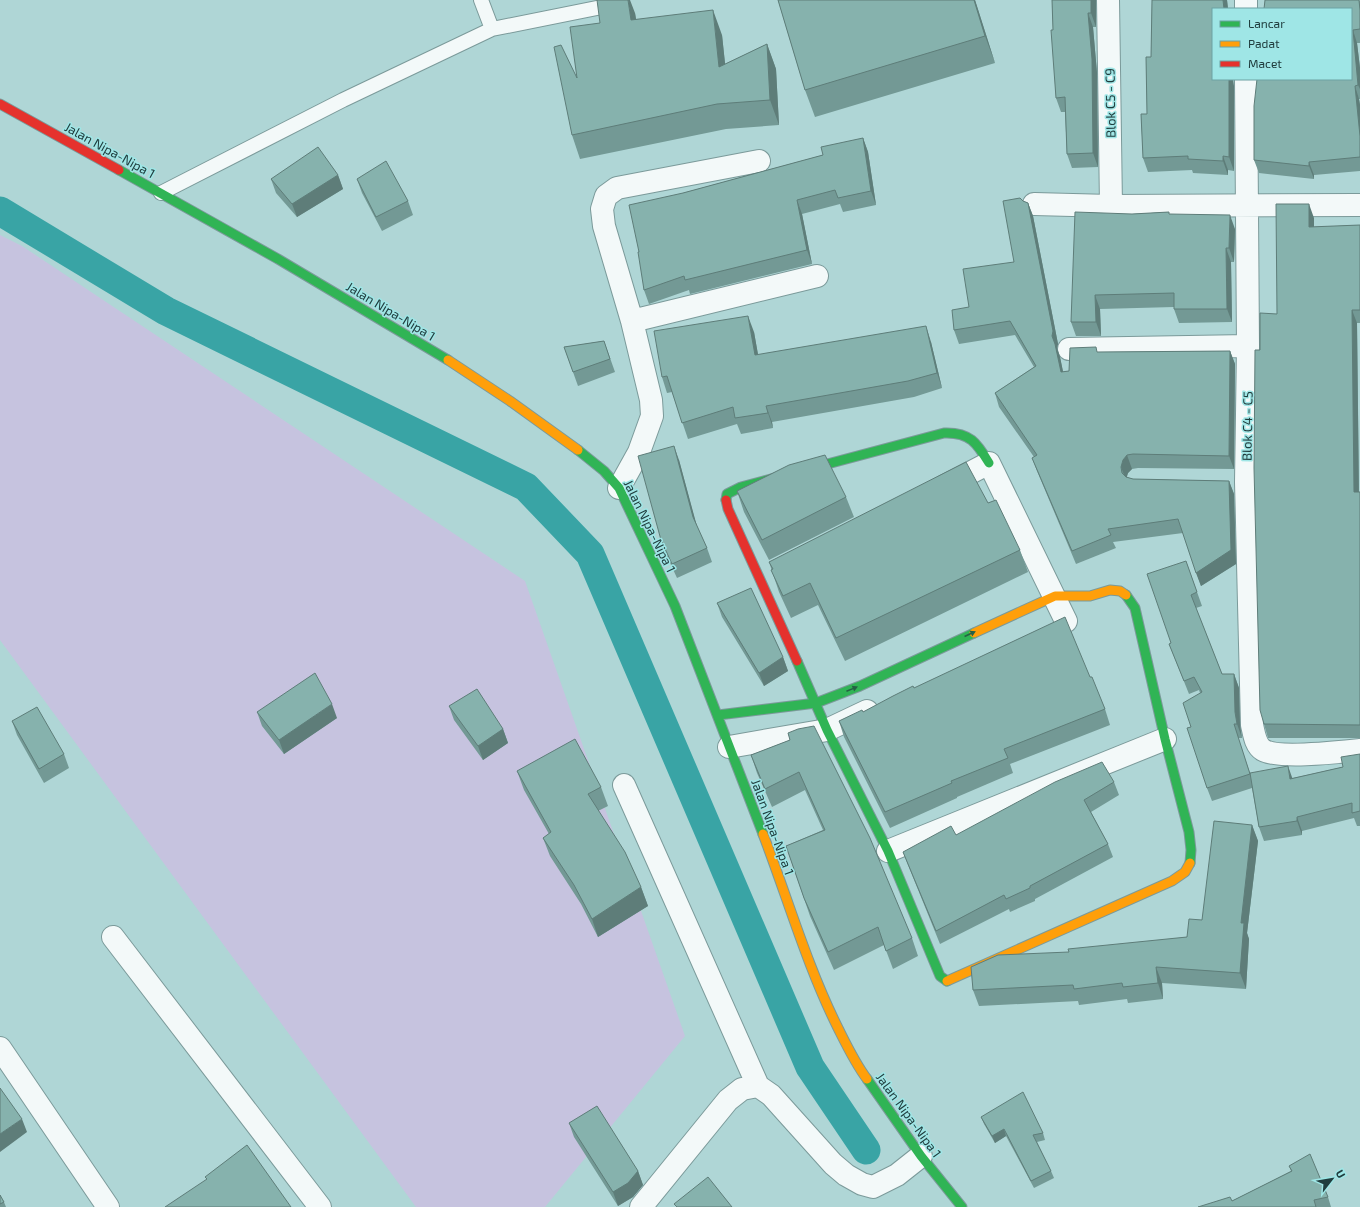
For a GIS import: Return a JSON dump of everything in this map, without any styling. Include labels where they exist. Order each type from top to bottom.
[{"type":"street","name":"Blok C5 - C9","points":[[1108,0],[1111,206]]},
{"type":"street","name":"Blok C4 - C5","points":[[1246,80],[1248,346],[1246,482],[1252,725],[1256,740],[1263,750],[1283,755],[1360,750]]},
{"type":"street","name":"Jalan Nipa-Nipa 1","points":[[0,104],[161,193],[386,322],[494,389],[578,449],[609,475],[619,488],[675,606],[770,853],[796,929],[827,1006],[854,1062],[921,1156],[962,1207]]},
{"type":"street","points":[[619,488],[639,452],[652,416],[651,400],[632,321],[604,226],[602,209],[606,196],[617,188],[759,161]]},
{"type":"street","points":[[1034,204],[1111,206],[1360,205]]},
{"type":"street","points":[[632,321],[817,276]]},
{"type":"street","points":[[1069,349],[1248,346]]},
{"type":"street","points":[[718,715],[816,703],[860,686],[1055,596],[1090,596],[1107,590],[1117,589],[1125,593],[1130,599],[1134,608],[1189,832],[1191,850],[1190,864],[1185,872],[1172,881],[954,979],[944,980],[940,976],[888,851],[827,730],[816,703],[728,509],[726,500],[727,494],[733,490],[779,477],[944,433],[953,432],[964,434],[977,443],[989,463],[1055,596],[1066,621]]},
{"type":"street","points":[[927,495],[989,463]]},
{"type":"street","points":[[1223,481],[1246,482]]},
{"type":"street","points":[[760,579],[781,568]]},
{"type":"street","points":[[1046,630],[1066,621],[1090,596]]},
{"type":"street","points":[[730,747],[827,730],[884,704]]},
{"type":"street","points":[[888,851],[1165,739]]},
{"type":"street","points":[[624,785],[758,1086],[772,1095],[833,1164],[846,1175],[862,1184],[873,1187],[898,1175],[921,1156]]},
{"type":"street","points":[[113,937],[320,1207]]},
{"type":"street","points":[[0,1048],[108,1207]]},
{"type":"street","points":[[641,1207],[728,1100],[742,1088],[758,1086]]},
{"type":"lane","points":[[481,0],[492,29]]},
{"type":"lane","points":[[161,193],[343,100],[492,29],[621,3]]},
{"type":"shaded area","points":[[0,235],[22,246],[525,581],[685,1036],[545,1207],[416,1207],[0,640]]},
{"type":"building","points":[[597,0],[628,0],[631,20],[713,10],[719,67],[767,44],[770,100],[717,104],[572,135],[554,47],[561,45],[577,78],[570,27],[600,23]]},
{"type":"building","points":[[778,0],[974,0],[985,36],[805,90]]},
{"type":"building","points":[[1052,0],[1091,0],[1091,13],[1088,13],[1092,59],[1093,153],[1067,154],[1065,97],[1056,98],[1051,30],[1053,30]]},
{"type":"building","points":[[1152,0],[1223,0],[1224,8],[1212,8],[1212,80],[1229,80],[1229,157],[1223,156],[1223,161],[1188,159],[1188,156],[1143,158],[1141,114],[1147,114],[1146,57],[1151,57]]},
{"type":"building","points":[[1265,0],[1359,0],[1360,29],[1353,30],[1358,85],[1355,86],[1360,136],[1360,157],[1309,162],[1309,166],[1254,160],[1254,106],[1257,80],[1352,80],[1352,8],[1264,8]]},
{"type":"building","points":[[863,138],[871,191],[838,198],[835,190],[797,200],[807,250],[685,280],[684,276],[644,290],[639,252],[629,205],[683,193],[823,155],[821,147]]},
{"type":"building","points":[[318,147],[338,175],[292,204],[271,179]]},
{"type":"building","points":[[386,161],[408,201],[376,217],[357,179]]},
{"type":"building","points":[[1020,198],[1028,203],[1053,331],[1052,336],[1061,372],[1069,371],[1070,348],[1096,347],[1097,352],[1230,351],[1229,456],[1133,454],[1127,455],[1123,460],[1121,467],[1122,473],[1126,477],[1133,479],[1229,481],[1231,550],[1196,573],[1178,519],[1108,529],[1111,535],[1072,551],[1032,458],[1037,455],[995,393],[1036,366],[1010,321],[954,330],[952,310],[969,307],[963,269],[1014,262],[1003,201]]},
{"type":"building","points":[[1276,204],[1309,204],[1309,227],[1360,225],[1360,310],[1352,310],[1354,492],[1360,492],[1360,725],[1264,724],[1260,710],[1254,468],[1255,350],[1260,350],[1260,313],[1277,314]]},
{"type":"building","points":[[1075,212],[1132,214],[1169,212],[1169,214],[1230,215],[1229,248],[1226,248],[1227,309],[1174,309],[1174,293],[1095,295],[1096,322],[1071,322]]},
{"type":"building","points":[[748,316],[755,355],[926,326],[937,373],[908,381],[766,406],[768,413],[735,418],[733,407],[682,423],[667,376],[662,377],[654,331]]},
{"type":"building","points":[[604,341],[610,359],[573,372],[564,347]]},
{"type":"building","points":[[674,446],[693,517],[707,548],[672,564],[661,540],[638,456]]},
{"type":"building","points":[[825,455],[846,497],[762,540],[737,491],[789,465]]},
{"type":"building","points":[[966,462],[988,503],[996,500],[1020,550],[836,638],[810,583],[783,596],[769,562]]},
{"type":"building","points":[[1186,561],[1197,592],[1191,595],[1222,674],[1234,674],[1235,712],[1237,724],[1234,724],[1250,774],[1207,788],[1187,728],[1191,727],[1183,703],[1202,692],[1194,677],[1184,681],[1169,644],[1171,643],[1147,574]]},
{"type":"building","points":[[751,588],[783,657],[759,673],[717,603]]},
{"type":"building","points":[[1065,617],[1105,709],[1004,749],[1008,758],[951,781],[952,783],[885,812],[839,721],[862,710],[863,712],[913,686],[914,688]]},
{"type":"building","points":[[315,673],[332,704],[279,740],[257,712]]},
{"type":"building","points":[[477,689],[503,729],[478,746],[449,706]]},
{"type":"building","points":[[37,707],[64,754],[39,769],[12,721]]},
{"type":"building","points":[[814,726],[870,838],[912,938],[886,951],[878,927],[828,952],[804,898],[786,846],[825,830],[799,772],[765,789],[751,755],[790,740],[788,733],[798,729]]},
{"type":"building","points":[[575,739],[601,787],[588,794],[625,852],[641,887],[592,919],[574,885],[543,838],[551,832],[517,771]]},
{"type":"building","points":[[1360,754],[1360,811],[1352,813],[1352,803],[1297,817],[1297,821],[1259,827],[1250,773],[1288,766],[1290,779],[1343,767],[1341,757]]},
{"type":"building","points":[[1102,762],[1114,782],[1084,800],[1108,844],[1030,886],[1030,888],[1006,899],[1004,895],[936,931],[903,852],[951,826],[956,835],[1055,782]]},
{"type":"building","points":[[1214,821],[1252,825],[1241,923],[1244,923],[1240,973],[1156,967],[1158,983],[1123,987],[1122,983],[1074,989],[1073,985],[973,990],[971,967],[998,955],[1069,952],[1068,949],[1187,937],[1189,919],[1202,920]]},
{"type":"building","points":[[0,1088],[22,1119],[0,1134]]},
{"type":"building","points":[[1023,1092],[1043,1133],[1033,1135],[1051,1171],[1031,1181],[1004,1129],[992,1136],[981,1117]]},
{"type":"building","points":[[597,1106],[638,1171],[628,1183],[613,1192],[569,1123]]},
{"type":"building","points":[[247,1145],[291,1207],[165,1207],[207,1179],[205,1177]]},
{"type":"building","points":[[1310,1154],[1328,1197],[1314,1200],[1316,1207],[1198,1207],[1230,1197],[1232,1201],[1292,1171],[1289,1166]]},
{"type":"building","points":[[708,1177],[732,1207],[677,1207],[674,1204]]},
{"type":"building","points":[[0,1195],[4,1202],[0,1204]]},
{"type":"waterway","points":[[0,211],[166,311],[526,487],[590,554],[810,1067],[866,1150]]},
{"type":"traffic: fast","points":[[119,170],[278,259],[448,360]]},
{"type":"traffic: fast","points":[[726,500],[727,494],[741,487],[944,433],[960,434],[972,440],[981,450],[989,463]]},
{"type":"traffic: fast","points":[[578,450],[604,471],[619,488],[675,606],[763,834]]},
{"type":"traffic: fast","points":[[1126,595],[1135,608],[1165,739],[1189,832],[1191,850],[1190,863]]},
{"type":"traffic: fast","points":[[718,715],[816,703],[860,686],[974,633]]},
{"type":"traffic: fast","points":[[797,661],[827,730],[888,851],[940,976],[947,981]]},
{"type":"traffic: fast","points":[[867,1079],[921,1156],[962,1207]]},
{"type":"traffic: slow","points":[[448,360],[510,401],[578,450]]},
{"type":"traffic: slow","points":[[974,633],[1055,596],[1090,596],[1110,590],[1120,591],[1126,595]]},
{"type":"traffic: slow","points":[[763,834],[798,932],[827,1005],[848,1048],[867,1079]]},
{"type":"traffic: slow","points":[[947,981],[1172,881],[1185,872],[1190,863]]},
{"type":"traffic: jam","points":[[0,104],[119,170]]},
{"type":"traffic: jam","points":[[726,500],[728,509],[797,661]]}]
